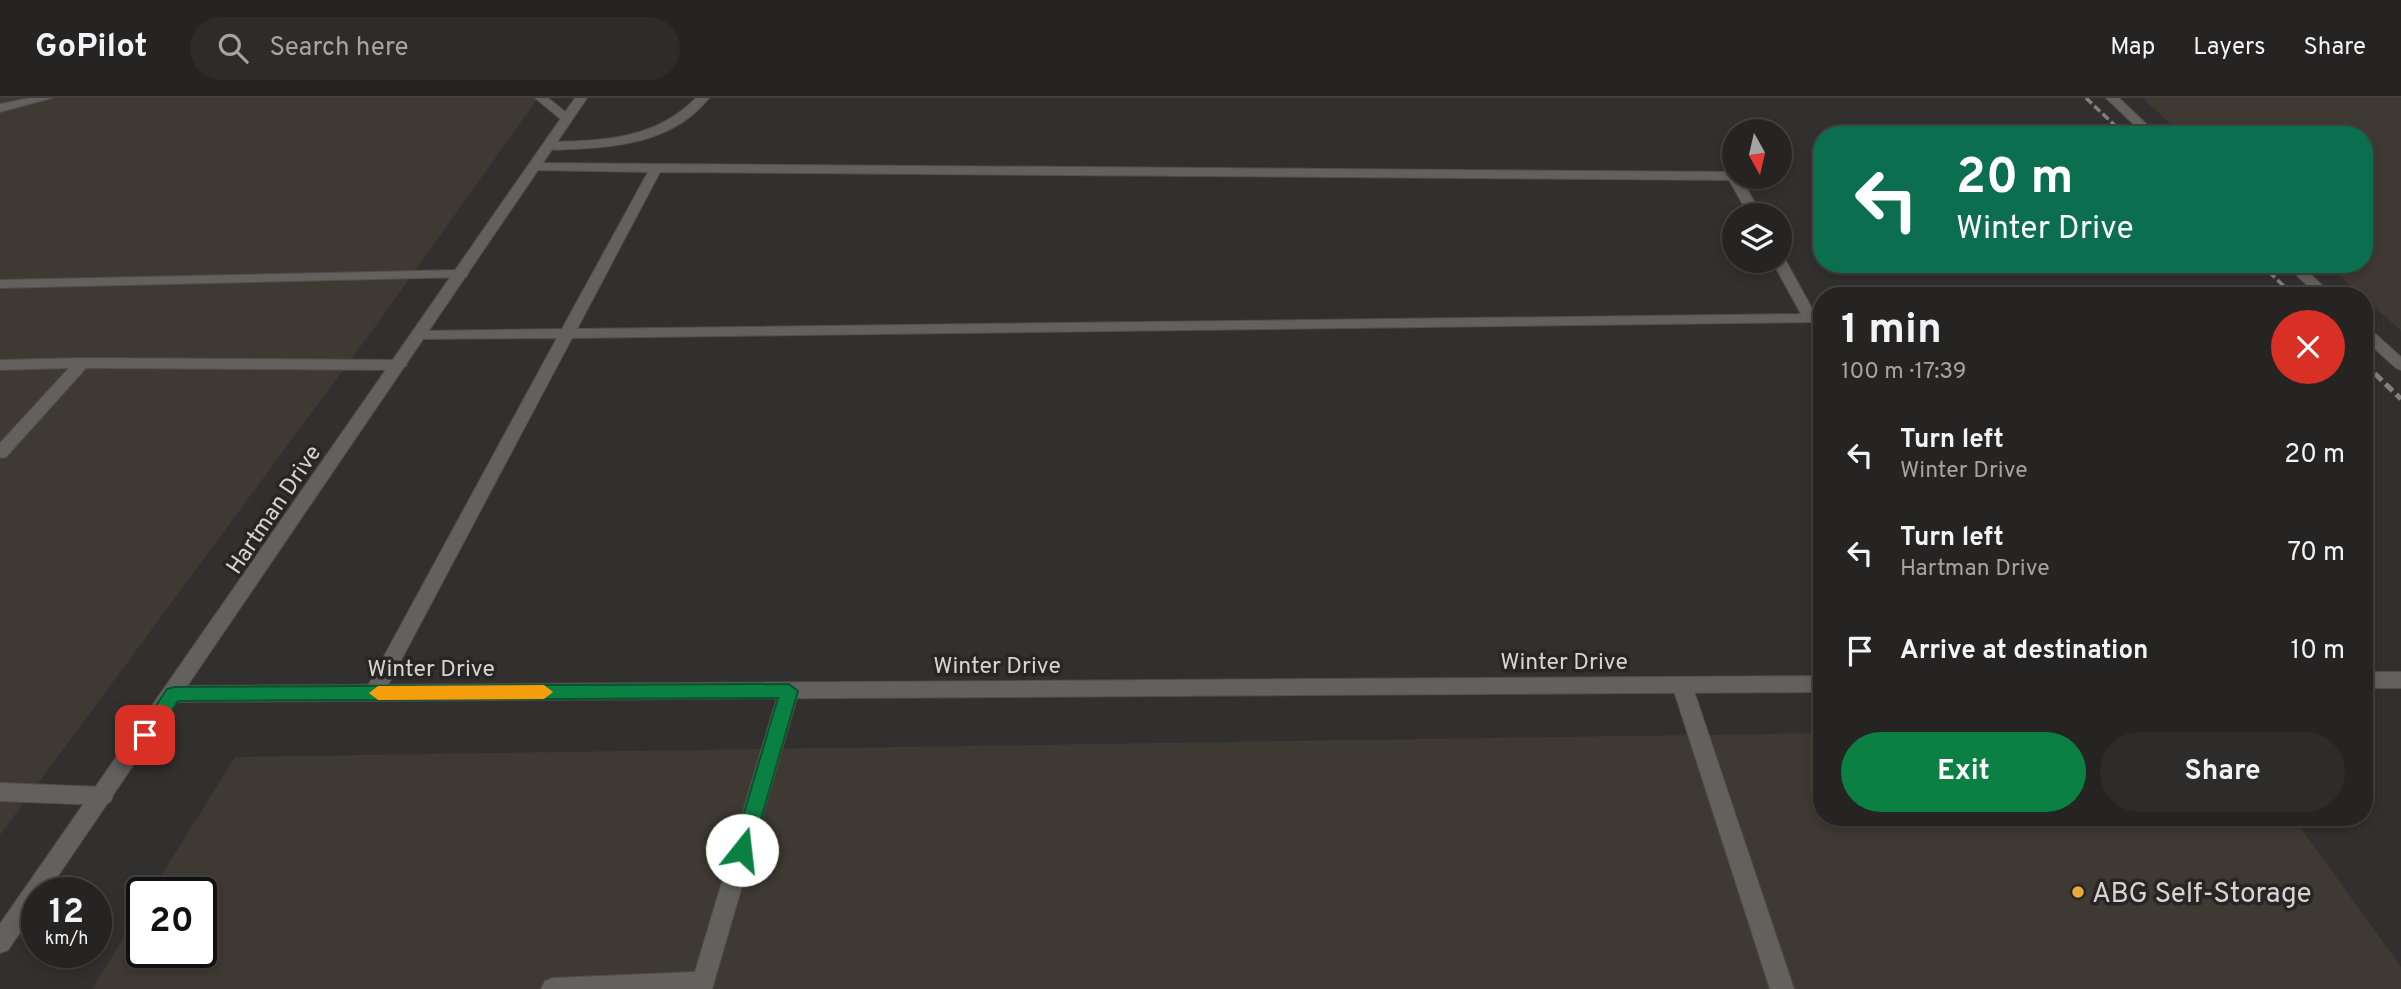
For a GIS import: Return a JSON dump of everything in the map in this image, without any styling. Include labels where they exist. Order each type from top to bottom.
[{"type":"street","points":[[0,108],[46,98]]},
{"type":"street","points":[[541,98],[567,118]]},
{"type":"street","name":"Hartman Drive","points":[[0,943],[174,694],[581,98]]},
{"type":"street","points":[[548,146],[601,145],[643,137],[674,124],[703,98]]},
{"type":"street","points":[[2112,98],[2142,126]]},
{"type":"street","points":[[534,167],[1733,176],[1748,203]]},
{"type":"street","points":[[374,693],[656,168]]},
{"type":"street","points":[[1787,273],[1813,313]]},
{"type":"street","points":[[2302,273],[2316,287]]},
{"type":"street","points":[[0,284],[461,274]]},
{"type":"street","points":[[420,334],[1813,318]]},
{"type":"street","points":[[2373,339],[2401,365]]},
{"type":"street","points":[[0,453],[82,363]]},
{"type":"street","points":[[0,365],[399,365]]},
{"type":"street","points":[[2373,680],[2401,680]]},
{"type":"street","name":"Winter Drive","points":[[174,694],[1813,684]]},
{"type":"street","points":[[1682,685],[1782,989]]},
{"type":"street","points":[[553,989],[703,983],[789,691]]},
{"type":"street","points":[[0,792],[103,796]]},
{"type":"shaded area","points":[[0,98],[538,98],[377,324],[0,835]]},
{"type":"shaded area","points":[[2142,98],[2401,98],[2401,331],[2373,306],[2373,287],[2352,287],[2337,273],[2373,273],[2373,126],[2173,126]]},
{"type":"shaded area","points":[[1813,733],[1813,826],[2299,826],[2401,967],[2401,989],[92,989],[105,968],[112,968],[112,957],[126,934],[126,968],[217,968],[217,877],[160,877],[235,757]]},
{"type":"railway","points":[[2086,98],[2116,126]]},
{"type":"railway","points":[[2270,273],[2285,287]]},
{"type":"railway","points":[[2373,372],[2401,399]]},
{"type":"slow traffic","points":[[378,693],[544,692]]},
{"type":"place","name":"ABG Self-Storage","points":[[2078,892]]},
{"type":"route","points":[[145,735],[174,694],[789,691],[742,850]]}]
